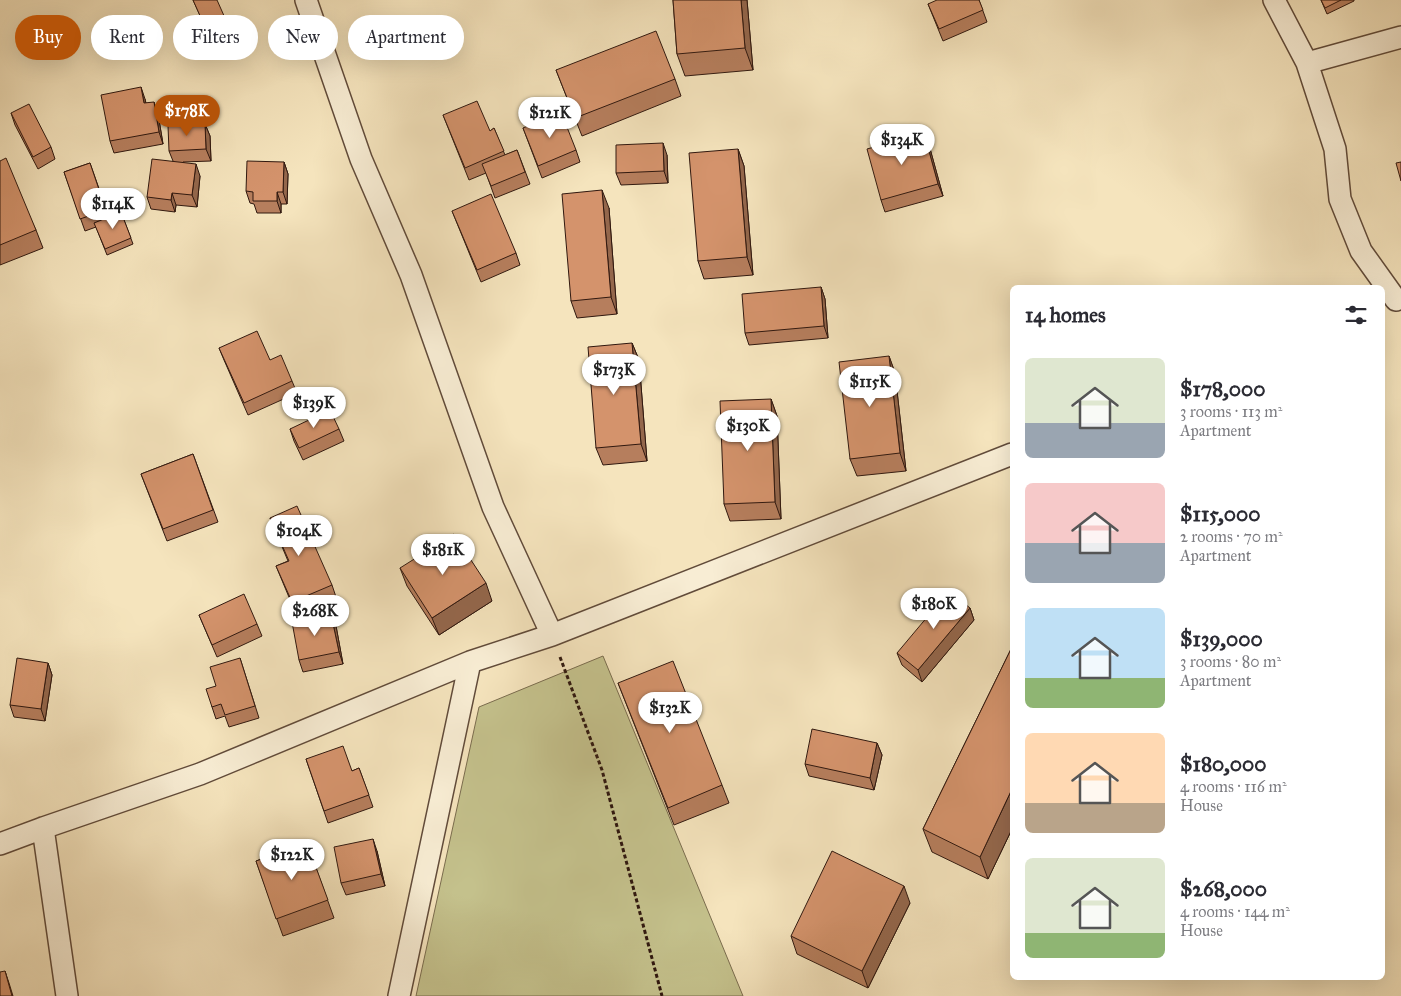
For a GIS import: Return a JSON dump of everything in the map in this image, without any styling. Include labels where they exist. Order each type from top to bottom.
[{"type":"street","points":[[306,0],[361,159],[411,275],[493,506],[552,635]]},
{"type":"street","points":[[1274,0],[1307,63],[1335,149],[1340,199],[1361,251],[1381,285]]},
{"type":"street","points":[[1307,63],[1401,37]]},
{"type":"street","points":[[1385,292],[1393,305]]},
{"type":"street","points":[[0,844],[200,774],[470,662],[552,635],[1010,455]]},
{"type":"street","points":[[399,996],[470,662]]},
{"type":"street","points":[[43,828],[67,996]]},
{"type":"path","points":[[552,635],[602,770],[662,996]]},
{"type":"shaded area","points":[[603,656],[743,996],[416,996],[479,707]]},
{"type":"building","points":[[193,0],[217,0],[224,15],[200,15]]},
{"type":"building","points":[[673,0],[741,0],[745,48],[677,54]]},
{"type":"building","points":[[937,0],[979,0],[983,10],[939,29],[928,4]]},
{"type":"building","points":[[1321,0],[1341,0],[1325,8]]},
{"type":"building","points":[[656,31],[675,79],[575,118],[556,70]]},
{"type":"building","points":[[141,87],[144,103],[154,102],[159,132],[110,141],[101,95]]},
{"type":"building","points":[[477,101],[490,131],[494,128],[504,151],[465,168],[443,115]]},
{"type":"building","points":[[29,104],[51,147],[33,157],[11,113]]},
{"type":"building","points":[[561,112],[576,150],[538,166],[523,128]]},
{"type":"building","points":[[205,124],[206,149],[169,151],[168,126]]},
{"type":"building","points":[[924,133],[938,184],[881,200],[867,149]]},
{"type":"building","points":[[663,143],[664,171],[616,173],[616,145]]},
{"type":"building","points":[[738,149],[747,257],[698,261],[689,153]]},
{"type":"building","points":[[517,150],[525,172],[491,186],[482,164]]},
{"type":"building","points":[[6,158],[36,230],[0,245],[0,161]]},
{"type":"building","points":[[152,159],[196,164],[192,195],[172,193],[171,200],[147,197]]},
{"type":"building","points":[[247,161],[284,162],[283,192],[277,192],[277,201],[253,201],[253,192],[246,191]]},
{"type":"building","points":[[1401,162],[1401,181],[1396,163]]},
{"type":"building","points":[[90,163],[106,210],[80,219],[64,172]]},
{"type":"building","points":[[602,190],[611,297],[571,301],[562,194]]},
{"type":"building","points":[[491,194],[516,253],[477,270],[452,211]]},
{"type":"building","points":[[121,212],[131,238],[105,249],[94,223]]},
{"type":"building","points":[[821,287],[824,326],[745,333],[742,294]]},
{"type":"building","points":[[257,331],[270,360],[281,355],[292,381],[244,403],[219,348]]},
{"type":"building","points":[[632,343],[641,444],[596,448],[588,347]]},
{"type":"building","points":[[889,356],[900,453],[850,459],[839,362]]},
{"type":"building","points":[[771,399],[775,502],[724,504],[720,401]]},
{"type":"building","points":[[330,410],[339,429],[299,448],[290,429]]},
{"type":"building","points":[[193,454],[213,510],[163,529],[141,474]]},
{"type":"building","points":[[297,506],[332,585],[292,602],[276,566],[289,561],[270,518]]},
{"type":"building","points":[[454,534],[486,583],[432,618],[400,568]]},
{"type":"building","points":[[949,591],[970,608],[918,670],[897,653]]},
{"type":"building","points":[[244,594],[257,624],[212,645],[199,615]]},
{"type":"building","points":[[331,614],[339,652],[299,660],[292,622]]},
{"type":"building","points":[[1010,651],[1010,793],[980,857],[923,829]]},
{"type":"building","points":[[17,658],[48,663],[41,709],[10,705]]},
{"type":"building","points":[[240,658],[255,706],[225,715],[221,704],[212,707],[206,689],[216,686],[210,667]]},
{"type":"building","points":[[673,661],[722,785],[668,808],[618,683]]},
{"type":"building","points":[[812,729],[877,743],[870,778],[805,764]]},
{"type":"building","points":[[343,746],[352,771],[359,768],[369,795],[324,811],[306,759]]},
{"type":"building","points":[[373,839],[381,874],[341,883],[334,847]]},
{"type":"building","points":[[307,843],[328,900],[276,919],[256,861]]},
{"type":"building","points":[[832,851],[904,886],[862,971],[791,936]]},
{"type":"building","points":[[5,971],[12,996],[0,996],[0,972]]}]
